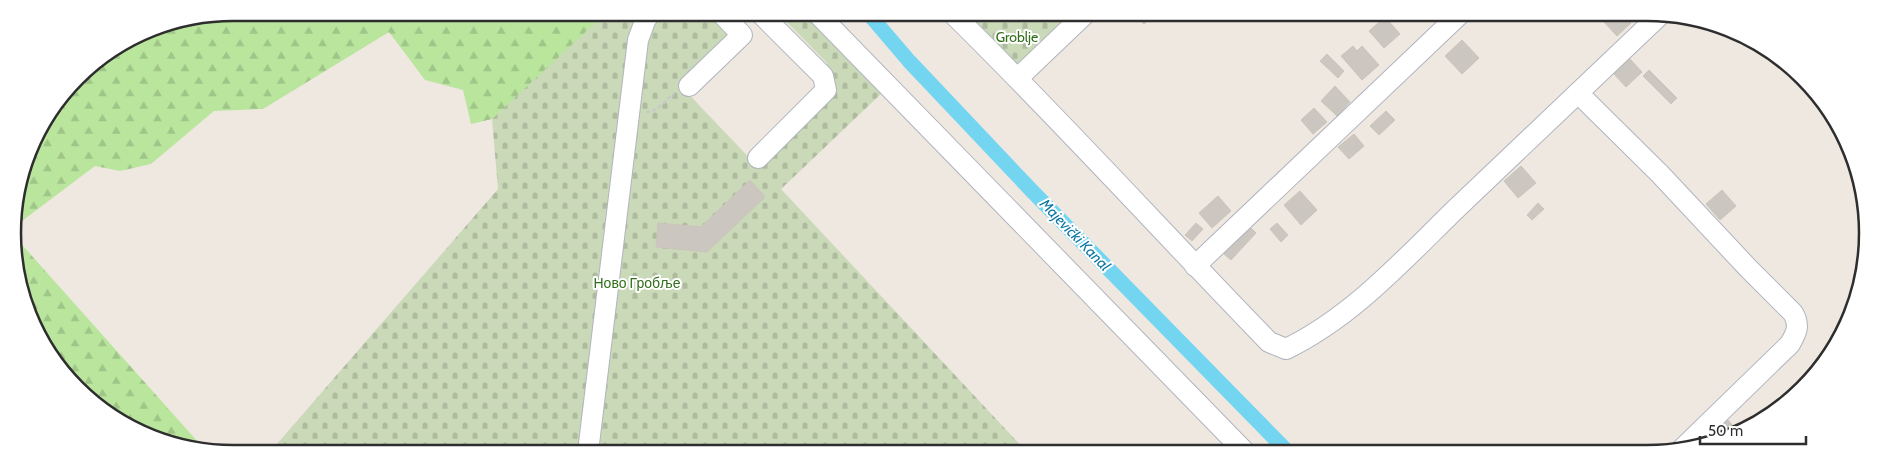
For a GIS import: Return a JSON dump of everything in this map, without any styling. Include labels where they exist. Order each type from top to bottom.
[{"type":"street","points":[[589,445],[638,40],[645,21]]},
{"type":"street","points":[[689,86],[742,35],[729,21]]},
{"type":"street","points":[[758,158],[826,90],[823,76],[768,21]]},
{"type":"street","points":[[825,21],[1238,445]]},
{"type":"street","points":[[959,21],[1018,78],[1269,342],[1286,349],[1310,338],[1362,300],[1653,21]]},
{"type":"street","points":[[1018,78],[1078,21]]},
{"type":"street","points":[[1195,266],[1453,21]]},
{"type":"street","points":[[1578,93],[1660,174],[1793,313],[1797,320],[1798,328],[1790,344],[1691,440]]},
{"type":"path","points":[[645,112],[652,112],[658,108],[684,84],[689,86]]},
{"type":"green space","points":[[233,21],[598,21],[567,52],[492,119],[471,124],[463,90],[425,80],[389,32],[263,109],[214,111],[151,164],[120,171],[95,166],[22,221],[25,192],[32,165],[43,139],[65,104],[83,83],[115,57],[152,37],[178,28],[205,23]]},
{"type":"green space","name":"Ново Гробље","points":[[597,21],[744,21],[678,83],[758,167],[833,93],[827,63],[786,21],[814,21],[882,93],[781,189],[1020,445],[276,445],[498,189],[492,119]]},
{"type":"green space","name":"Groblje","points":[[970,21],[1065,21],[1016,70]]},
{"type":"green space","points":[[22,245],[198,442],[165,434],[139,423],[104,401],[74,373],[57,351],[37,314],[28,288]]},
{"type":"building","points":[[1380,21],[1389,21],[1400,34],[1384,48],[1369,31]]},
{"type":"building","points":[[1603,21],[1629,21],[1631,23],[1617,36]]},
{"type":"building","points":[[1462,40],[1479,58],[1462,74],[1445,56]]},
{"type":"building","points":[[1353,46],[1357,51],[1362,46],[1379,65],[1362,80],[1341,56]]},
{"type":"building","points":[[1327,54],[1344,71],[1338,78],[1320,61]]},
{"type":"building","points":[[1630,59],[1642,72],[1626,87],[1614,74]]},
{"type":"building","points":[[1649,70],[1677,98],[1671,104],[1643,76]]},
{"type":"building","points":[[1335,86],[1350,102],[1337,116],[1321,101]]},
{"type":"building","points":[[1314,108],[1327,122],[1313,134],[1301,120]]},
{"type":"building","points":[[1386,111],[1395,120],[1379,135],[1370,126]]},
{"type":"building","points":[[1354,134],[1364,146],[1349,159],[1338,147]]},
{"type":"building","points":[[1521,166],[1536,183],[1518,198],[1504,181]]},
{"type":"building","points":[[750,180],[765,197],[707,252],[656,247],[658,223],[701,227]]},
{"type":"building","points":[[1722,190],[1736,206],[1720,220],[1706,204]]},
{"type":"building","points":[[1300,191],[1317,210],[1301,225],[1284,205]]},
{"type":"building","points":[[1218,196],[1231,211],[1212,228],[1199,213]]},
{"type":"building","points":[[1538,203],[1544,209],[1532,220],[1527,215]]},
{"type":"building","points":[[1196,223],[1203,229],[1192,241],[1185,235]]},
{"type":"building","points":[[1277,223],[1288,235],[1281,242],[1270,229]]},
{"type":"building","points":[[1250,227],[1256,233],[1231,260],[1224,254]]},
{"type":"building","points":[[1728,420],[1733,426],[1717,433],[1715,431]]},
{"type":"waterway","name":"Majevički Kanal","points":[[875,21],[909,61],[1032,191],[1281,445]]}]
